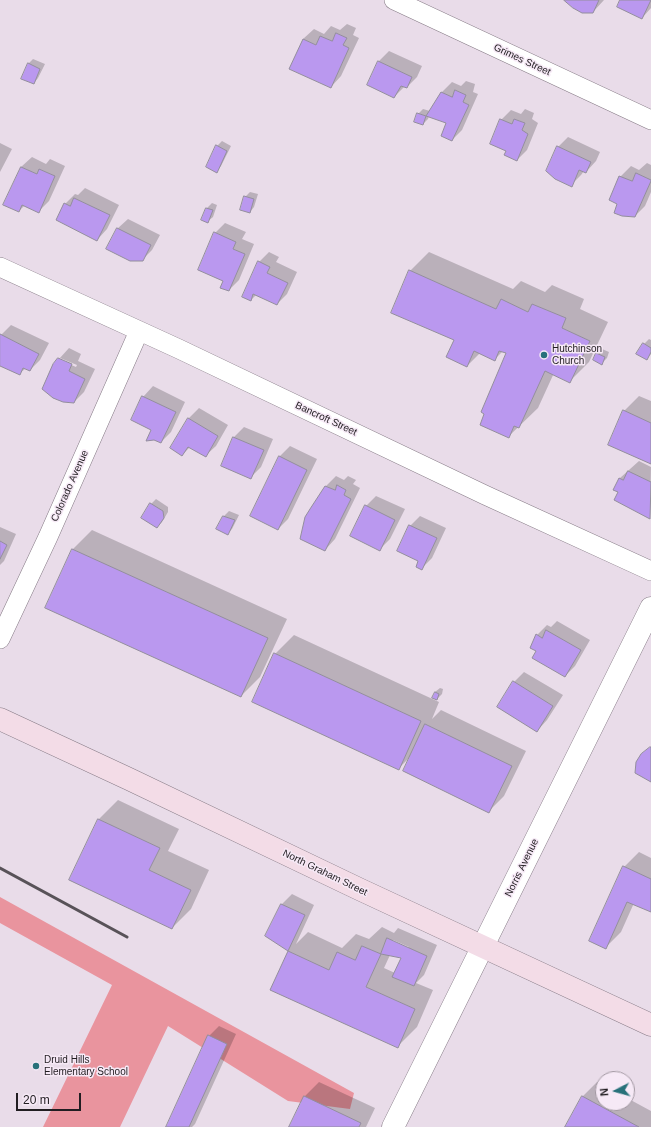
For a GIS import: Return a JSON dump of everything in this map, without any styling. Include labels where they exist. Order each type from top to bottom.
[{"type":"main road","name":"North Graham Street","points":[[0,719],[482,947],[651,1025]]},
{"type":"street","name":"Grimes Street","points":[[394,0],[651,120]]},
{"type":"street","name":"Bancroft Street","points":[[0,267],[179,349],[485,495],[651,571]]},
{"type":"street","name":"Colorado Avenue","points":[[0,639],[48,537],[139,331]]},
{"type":"street","name":"Norris Avenue","points":[[393,1127],[651,608]]},
{"type":"shaded area","points":[[0,897],[354,1093],[350,1109],[288,1101],[168,1026],[120,1127],[43,1127],[112,985],[0,923]]},
{"type":"building","points":[[564,0],[599,0],[593,13],[582,13],[573,8]]},
{"type":"building","points":[[620,0],[651,0],[642,19],[617,7]]},
{"type":"building","points":[[336,33],[347,38],[343,45],[349,48],[331,88],[289,69],[303,39],[316,45],[320,36],[332,41]]},
{"type":"building","points":[[378,61],[412,77],[407,88],[401,86],[394,98],[367,85]]},
{"type":"building","points":[[28,63],[40,69],[34,84],[21,79]]},
{"type":"building","points":[[455,90],[466,95],[463,102],[469,105],[452,141],[441,136],[446,123],[426,116],[441,92],[452,97]]},
{"type":"building","points":[[417,113],[426,116],[423,125],[414,122]]},
{"type":"building","points":[[500,119],[512,124],[514,119],[525,123],[522,130],[528,134],[517,161],[504,155],[506,151],[490,144]]},
{"type":"building","points":[[216,145],[227,151],[217,173],[206,167]]},
{"type":"building","points":[[557,146],[591,162],[586,173],[579,170],[572,187],[555,179],[546,171]]},
{"type":"building","points":[[21,167],[37,174],[39,169],[55,176],[39,213],[22,205],[19,212],[3,205]]},
{"type":"building","points":[[636,173],[651,181],[635,217],[622,216],[614,213],[617,204],[609,200],[619,176],[632,181]]},
{"type":"building","points":[[244,196],[254,199],[250,213],[240,210]]},
{"type":"building","points":[[74,198],[110,215],[97,241],[56,220],[64,203],[70,206]]},
{"type":"building","points":[[206,208],[213,210],[208,223],[201,220]]},
{"type":"building","points":[[117,228],[151,245],[143,261],[130,261],[106,249]]},
{"type":"building","points":[[214,232],[236,242],[233,249],[245,254],[229,291],[220,288],[223,281],[198,270]]},
{"type":"building","points":[[258,261],[270,267],[267,273],[288,283],[277,305],[253,294],[251,301],[242,297]]},
{"type":"building","name":"Hutchinson Church","points":[[409,270],[496,309],[501,299],[528,312],[532,304],[566,318],[562,328],[590,341],[570,383],[545,371],[519,428],[514,426],[509,438],[480,425],[484,414],[481,412],[506,353],[499,351],[495,361],[474,351],[467,367],[446,357],[454,340],[391,313]]},
{"type":"building","points":[[0,334],[39,354],[30,371],[23,368],[20,375],[0,366]]},
{"type":"building","points":[[643,343],[651,348],[651,352],[647,360],[636,354]]},
{"type":"building","points":[[596,353],[605,357],[602,365],[593,360]]},
{"type":"building","points":[[58,358],[72,364],[69,371],[85,379],[74,403],[63,402],[53,398],[42,389],[53,364]]},
{"type":"building","points":[[142,396],[176,412],[161,443],[154,440],[146,441],[151,430],[131,420]]},
{"type":"building","points":[[623,410],[651,423],[651,464],[608,445]]},
{"type":"building","points":[[188,418],[218,436],[206,457],[188,447],[182,456],[170,448]]},
{"type":"building","points":[[233,437],[264,450],[251,479],[221,466]]},
{"type":"building","points":[[279,456],[307,470],[278,530],[250,516]]},
{"type":"building","points":[[628,471],[651,482],[650,519],[614,500],[618,492],[613,490],[619,478],[623,480]]},
{"type":"building","points":[[337,485],[346,490],[344,495],[351,499],[325,551],[300,539],[305,517],[325,486],[335,490]]},
{"type":"building","points":[[150,503],[163,511],[164,518],[157,528],[141,518]]},
{"type":"building","points":[[365,505],[395,520],[380,551],[350,536]]},
{"type":"building","points":[[223,516],[235,520],[228,535],[216,529]]},
{"type":"building","points":[[409,525],[437,538],[422,570],[416,567],[418,561],[397,551]]},
{"type":"building","points":[[0,541],[7,545],[0,559]]},
{"type":"building","points":[[72,549],[268,638],[241,697],[45,608]]},
{"type":"building","points":[[546,630],[581,650],[565,677],[532,658],[536,651],[530,648],[536,634],[542,638]]},
{"type":"building","points":[[274,653],[421,721],[399,770],[252,702]]},
{"type":"building","points":[[513,681],[553,706],[537,732],[497,707]]},
{"type":"building","points":[[435,692],[439,694],[437,700],[432,698]]},
{"type":"building","points":[[425,724],[512,766],[489,813],[403,771]]},
{"type":"building","points":[[650,747],[651,782],[635,773],[636,762],[641,754]]},
{"type":"building","points":[[98,819],[160,848],[149,870],[191,890],[172,929],[69,880]]},
{"type":"building","points":[[623,866],[651,879],[651,912],[627,902],[606,949],[589,941]]},
{"type":"building","points":[[281,904],[305,915],[288,951],[265,936]]},
{"type":"building","points":[[387,938],[427,956],[414,986],[392,977],[401,958],[381,954]]},
{"type":"building","points":[[362,946],[381,954],[366,987],[415,1009],[398,1048],[270,990],[288,951],[329,970],[337,952],[355,960]]},
{"type":"building","points":[[208,1035],[227,1044],[189,1127],[166,1127]]},
{"type":"building","points":[[304,1096],[361,1123],[359,1127],[289,1127]]},
{"type":"building","points":[[582,1096],[595,1103],[595,1111],[610,1111],[639,1127],[565,1127]]},
{"type":"railway","points":[[0,868],[127,937]]},
{"type":"place","name":"Hutchinson Church","points":[[544,355]]},
{"type":"place","name":"Druid Hills Elementary School","points":[[36,1066]]}]
